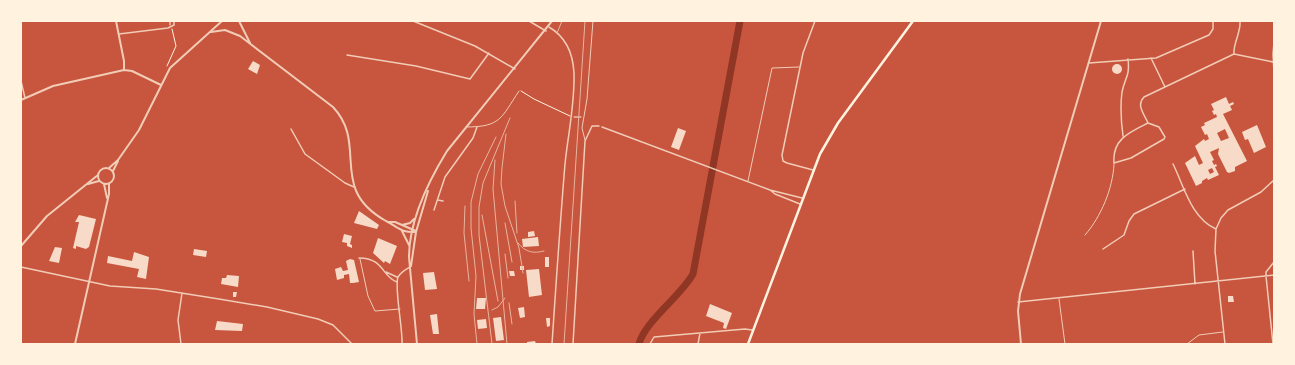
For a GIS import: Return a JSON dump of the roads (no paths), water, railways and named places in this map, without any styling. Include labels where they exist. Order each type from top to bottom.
[{"type":"main road","points":[[748,344],[813,170],[838,123],[912,21]]},
{"type":"street","points":[[116,21],[124,70]]},
{"type":"street","points":[[119,34],[171,28],[174,25],[174,21]]},
{"type":"street","points":[[75,344],[108,199],[109,184],[114,178],[113,170],[118,160],[142,126],[161,86],[175,62],[222,21]]},
{"type":"street","points":[[239,21],[251,44]]},
{"type":"street","points":[[412,21],[459,39],[515,69]]},
{"type":"street","points":[[529,21],[546,31]]},
{"type":"street","points":[[409,247],[415,218],[447,151],[546,31],[552,21]]},
{"type":"street","points":[[813,170],[787,163],[782,157],[800,66],[804,50],[815,21]]},
{"type":"street","points":[[1021,344],[1018,302],[1102,21]]},
{"type":"street","points":[[1089,63],[1151,58],[1168,54],[1206,37],[1213,29],[1213,21]]},
{"type":"street","points":[[1234,54],[1240,31],[1240,21]]},
{"type":"street","points":[[549,27],[562,37],[570,51],[574,73],[571,116],[567,135],[552,344]]},
{"type":"street","points":[[211,32],[232,32],[251,44],[321,98],[343,119],[349,135],[350,173],[354,187],[371,211],[389,222],[394,227],[401,230],[416,232]]},
{"type":"street","points":[[1274,42],[1272,62],[1274,72]]},
{"type":"street","points":[[347,55],[416,66],[470,79],[489,54]]},
{"type":"street","points":[[1148,123],[1123,136],[1114,151],[1114,163],[1131,158],[1165,137],[1161,129],[1148,123],[1140,106],[1140,101],[1144,97],[1234,54],[1272,62]]},
{"type":"street","points":[[1151,58],[1165,86]]},
{"type":"street","points":[[1123,136],[1121,102],[1123,91],[1130,74],[1128,59]]},
{"type":"street","points":[[21,100],[53,86],[124,70],[132,71],[161,86]]},
{"type":"street","points":[[21,81],[25,98]]},
{"type":"street","points":[[573,344],[585,141],[592,126],[601,126],[770,190],[802,198]]},
{"type":"street","points":[[434,210],[448,171],[473,138],[477,127]]},
{"type":"street","points":[[291,129],[305,154],[344,183],[354,187]]},
{"type":"street","points":[[109,168],[118,160]]},
{"type":"street","points":[[1173,164],[1198,217],[1216,229]]},
{"type":"street","points":[[21,246],[47,216],[98,176],[101,169],[109,168],[113,170]]},
{"type":"street","points":[[98,176],[99,181]]},
{"type":"street","points":[[1225,344],[1214,242],[1216,229],[1221,218],[1228,210],[1261,192],[1274,180]]},
{"type":"street","points":[[86,184],[99,181],[104,184],[109,184]]},
{"type":"street","points":[[104,184],[108,199]]},
{"type":"street","points":[[410,268],[416,232],[430,184]]},
{"type":"street","points":[[1103,249],[1124,235],[1129,221],[1134,214],[1185,189]]},
{"type":"street","points":[[770,190],[775,194],[800,204]]},
{"type":"street","points":[[438,200],[443,202]]},
{"type":"street","points":[[402,225],[410,223],[415,218]]},
{"type":"street","points":[[389,222],[402,225],[416,232]]},
{"type":"street","points":[[401,230],[408,240],[409,247],[417,344]]},
{"type":"street","points":[[1193,251],[1192,256],[1195,284]]},
{"type":"street","points":[[360,258],[375,261],[386,272],[390,279],[397,282]]},
{"type":"street","points":[[1273,344],[1266,272],[1274,262]]},
{"type":"street","points":[[21,267],[122,288],[156,289],[266,307],[318,319],[334,325],[352,344]]},
{"type":"street","points":[[402,344],[397,282],[398,277],[402,272],[410,268]]},
{"type":"street","points":[[386,272],[398,277]]},
{"type":"street","points":[[1018,302],[1274,275]]},
{"type":"street","points":[[181,344],[178,320],[182,294]]},
{"type":"street","points":[[650,344],[654,337],[745,329],[752,330]]},
{"type":"street","points":[[698,344],[700,333]]},
{"type":"lane","points":[[585,141],[582,128],[593,39],[593,21]]},
{"type":"lane","points":[[748,181],[772,68],[800,66]]},
{"type":"lane","points":[[466,127],[490,125],[499,120],[519,91]]},
{"type":"lane","points":[[1085,235],[1098,218],[1113,175],[1114,163]]},
{"type":"lane","points":[[360,258],[368,296],[375,311],[400,309]]},
{"type":"lane","points":[[1059,298],[1064,344]]},
{"type":"lane","points":[[1187,344],[1199,335],[1224,332]]},
{"type":"waterway","points":[[639,344],[648,327],[687,283],[693,274],[740,21]]},
{"type":"railway","points":[[557,33],[562,21]]},
{"type":"railway","points":[[564,344],[585,21]]},
{"type":"railway","points":[[492,344],[479,235],[479,207],[483,183],[510,118]]},
{"type":"railway","points":[[506,134],[501,184],[505,206],[519,248],[523,273]]},
{"type":"railway","points":[[477,344],[474,314],[476,276],[471,228],[471,202],[478,174],[496,137]]},
{"type":"railway","points":[[495,160],[493,189],[507,344]]},
{"type":"railway","points":[[515,201],[517,233]]},
{"type":"railway","points":[[465,206],[464,233],[469,281]]},
{"type":"railway","points":[[482,215],[498,301]]},
{"type":"railway","points":[[505,223],[512,262]]},
{"type":"railway","points":[[518,243],[530,252],[544,251]]},
{"type":"railway","points":[[505,254],[508,278]]},
{"type":"railway","points":[[492,310],[498,307],[505,298]]},
{"type":"railway","points":[[509,303],[512,324]]}]
